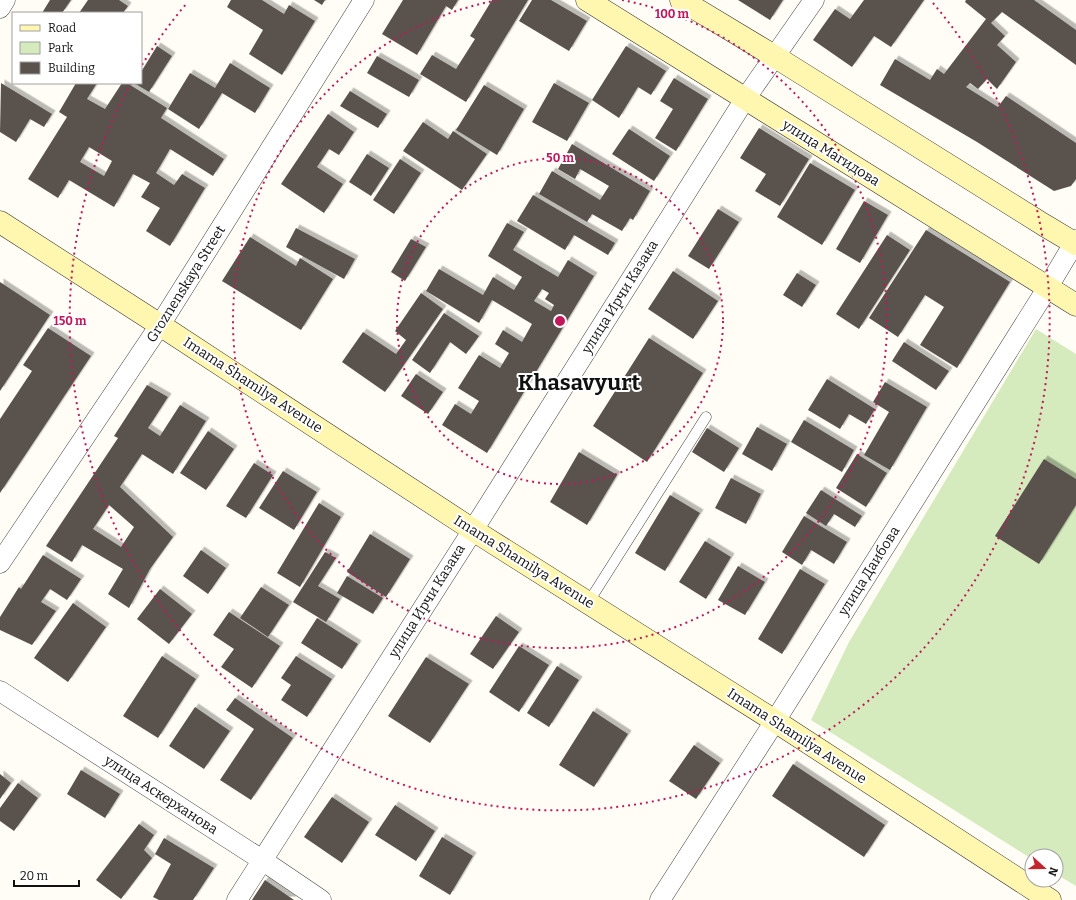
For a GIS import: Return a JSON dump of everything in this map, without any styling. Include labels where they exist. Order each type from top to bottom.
[{"type":"main road","name":"улица Магидова","points":[[587,0],[1076,305]]},
{"type":"main road","points":[[681,0],[774,56],[1044,225],[1076,242]]},
{"type":"main road","name":"Imama Shamilya Avenue","points":[[0,222],[473,530],[775,721],[1050,900]]},
{"type":"street","points":[[0,8],[5,0]]},
{"type":"street","name":"Groznenskaya Street","points":[[0,563],[160,325],[364,0]]},
{"type":"street","name":"улица Ирчи Казака","points":[[237,900],[745,99],[814,0]]},
{"type":"street","name":"улица Даибова","points":[[660,900],[775,721],[1076,242]]},
{"type":"street","name":"улица Аскерханова","points":[[0,691],[262,860],[321,900]]},
{"type":"lane","points":[[588,603],[706,417]]},
{"type":"green space","points":[[1036,329],[1076,354],[1076,886],[1064,879],[1064,848],[1024,848],[1024,854],[811,720],[849,642]]},
{"type":"building","points":[[50,0],[71,0],[63,12],[43,12]]},
{"type":"building","points":[[88,0],[119,0],[128,6],[124,12],[80,12]]},
{"type":"building","points":[[231,0],[262,0],[284,14],[289,5],[315,21],[282,75],[249,54],[263,30],[227,7]]},
{"type":"building","points":[[314,0],[325,0],[322,5]]},
{"type":"building","points":[[403,0],[458,0],[452,10],[446,6],[417,55],[382,34]]},
{"type":"building","points":[[492,0],[528,0],[466,102],[420,74],[432,55],[456,69],[475,39],[470,36]]},
{"type":"building","points":[[532,0],[551,0],[587,21],[569,51],[519,21]]},
{"type":"building","points":[[738,0],[783,0],[770,20]]},
{"type":"building","points":[[864,0],[924,0],[891,47],[874,36],[852,67],[813,40],[835,9],[850,19]]},
{"type":"building","points":[[966,0],[1034,0],[1076,30],[1076,65],[1002,12],[991,23],[1005,36],[997,45],[1016,62],[997,89],[987,79],[978,89],[970,83],[966,87],[998,107],[1006,96],[1076,143],[1076,179],[1071,186],[1054,191],[977,142],[880,85],[895,59],[930,80],[937,69],[944,74],[986,19],[965,2]]},
{"type":"building","points":[[157,46],[172,56],[149,92],[136,84],[142,84],[142,70]]},
{"type":"building","points":[[626,46],[666,71],[651,95],[638,87],[619,118],[592,100]]},
{"type":"building","points":[[377,56],[419,80],[409,97],[367,73]]},
{"type":"building","points":[[230,63],[270,88],[255,113],[222,93],[199,129],[168,109],[190,73],[215,88]]},
{"type":"building","points":[[674,78],[708,99],[676,151],[655,138],[673,109],[660,101]]},
{"type":"building","points":[[1,83],[52,114],[44,127],[30,119],[16,142],[0,132]]},
{"type":"building","points":[[554,83],[589,103],[567,141],[532,122]]},
{"type":"building","points":[[75,84],[96,84],[87,99],[105,109],[121,84],[129,84],[167,108],[161,118],[224,159],[213,176],[170,149],[156,173],[174,185],[182,174],[205,188],[170,246],[146,231],[160,208],[141,197],[150,183],[133,174],[114,207],[69,180],[58,198],[28,179],[67,117],[59,112]],"holes":[[[89,147],[112,161],[104,176],[80,162]]]},
{"type":"building","points":[[484,85],[524,109],[497,155],[456,130]]},
{"type":"building","points":[[350,91],[387,114],[378,128],[340,106]]},
{"type":"building","points":[[328,114],[354,132],[339,155],[329,149],[317,167],[343,184],[324,213],[281,184]]},
{"type":"building","points":[[423,122],[448,139],[453,131],[487,154],[462,190],[403,151]]},
{"type":"building","points":[[759,128],[809,159],[780,206],[755,191],[766,174],[740,158]]},
{"type":"building","points":[[629,129],[670,156],[654,181],[612,154]]},
{"type":"building","points":[[572,144],[650,191],[633,220],[630,218],[622,231],[592,214],[587,222],[539,194],[552,171],[600,200],[609,186],[580,169],[575,179],[558,169]]},
{"type":"building","points":[[367,154],[389,168],[371,196],[349,182]]},
{"type":"building","points":[[400,159],[421,173],[394,214],[373,200]]},
{"type":"building","points":[[810,163],[855,190],[822,245],[777,217]]},
{"type":"building","points":[[533,195],[615,243],[608,255],[574,235],[565,250],[517,221]]},
{"type":"building","points":[[864,201],[888,215],[860,263],[836,249]]},
{"type":"building","points":[[718,209],[739,222],[709,269],[688,256]]},
{"type":"building","points":[[507,223],[524,232],[513,250],[558,277],[568,260],[594,276],[487,453],[442,425],[455,404],[471,414],[479,401],[458,388],[479,355],[500,368],[509,353],[495,344],[503,330],[522,342],[532,324],[492,300],[479,323],[426,291],[439,269],[483,295],[493,277],[514,290],[522,277],[488,256]],"holes":[[[542,289],[549,293],[545,299],[554,305],[551,311],[534,301]]]},
{"type":"building","points":[[296,228],[355,259],[344,279],[286,247]]},
{"type":"building","points":[[926,230],[1010,282],[957,368],[920,345],[944,307],[925,295],[898,337],[869,318]]},
{"type":"building","points":[[887,235],[910,250],[859,329],[836,314]]},
{"type":"building","points":[[250,237],[296,266],[300,258],[333,279],[301,330],[222,281]]},
{"type":"building","points":[[411,239],[426,247],[405,281],[391,272]]},
{"type":"building","points":[[673,271],[718,301],[693,339],[648,309]]},
{"type":"building","points":[[797,273],[816,285],[802,307],[783,295]]},
{"type":"building","points":[[0,282],[50,315],[0,391]]},
{"type":"building","points":[[421,293],[443,309],[385,392],[342,362],[363,332],[396,354],[406,340],[395,331]]},
{"type":"building","points":[[444,313],[479,336],[466,354],[450,342],[430,373],[412,360]]},
{"type":"building","points":[[48,328],[91,356],[0,493],[0,419],[32,371],[23,365]]},
{"type":"building","points":[[649,338],[703,373],[647,462],[593,426]]},
{"type":"building","points":[[904,342],[949,371],[936,390],[892,361]]},
{"type":"building","points":[[416,374],[443,392],[428,414],[401,396]]},
{"type":"building","points":[[827,379],[875,409],[866,424],[849,414],[840,429],[808,410]]},
{"type":"building","points":[[885,382],[927,407],[890,470],[864,455],[889,412],[873,402]]},
{"type":"building","points":[[147,385],[168,397],[148,428],[160,436],[180,405],[206,421],[173,474],[142,454],[120,487],[173,537],[150,569],[129,608],[108,594],[123,569],[82,545],[72,562],[46,546],[118,438],[114,436]],"holes":[[[109,505],[134,527],[121,547],[93,529]]]},
{"type":"building","points":[[804,420],[854,450],[842,472],[791,442]]},
{"type":"building","points":[[757,427],[787,444],[772,471],[742,454]]},
{"type":"building","points":[[707,428],[739,448],[724,472],[692,452]]},
{"type":"building","points":[[208,431],[234,449],[206,490],[180,473]]},
{"type":"building","points":[[579,452],[617,475],[587,525],[550,502]]},
{"type":"building","points":[[857,454],[887,473],[866,507],[836,488]]},
{"type":"building","points":[[1044,459],[1076,479],[1076,505],[1039,564],[995,536]]},
{"type":"building","points":[[254,463],[273,475],[246,518],[226,506]]},
{"type":"building","points":[[283,471],[317,492],[294,530],[259,508]]},
{"type":"building","points":[[731,478],[761,494],[746,524],[715,508]]},
{"type":"building","points":[[821,490],[862,516],[855,527],[834,514],[826,526],[806,513]]},
{"type":"building","points":[[670,495],[700,513],[665,571],[635,553]]},
{"type":"building","points":[[319,503],[341,517],[300,587],[277,573]]},
{"type":"building","points":[[804,516],[847,542],[834,564],[811,550],[802,565],[782,552]]},
{"type":"building","points":[[370,534],[410,559],[386,597],[347,572]]},
{"type":"building","points":[[705,541],[731,557],[706,599],[679,582]]},
{"type":"building","points":[[201,550],[226,568],[208,594],[183,576]]},
{"type":"building","points":[[325,552],[336,558],[318,586],[340,599],[326,622],[293,602]]},
{"type":"building","points":[[43,555],[81,579],[67,600],[50,589],[41,602],[56,611],[32,645],[0,630],[0,617],[19,587],[21,589]]},
{"type":"building","points":[[738,566],[765,582],[745,615],[718,600]]},
{"type":"building","points":[[800,569],[825,584],[782,654],[758,639]]},
{"type":"building","points":[[347,576],[383,598],[373,614],[337,593]]},
{"type":"building","points":[[261,587],[289,605],[268,637],[240,618]]},
{"type":"building","points":[[160,589],[192,614],[169,644],[137,619]]},
{"type":"building","points":[[73,603],[106,627],[68,682],[34,658]]},
{"type":"building","points":[[229,612],[280,646],[252,688],[221,667],[234,649],[213,635]]},
{"type":"building","points":[[496,616],[519,632],[493,669],[470,654]]},
{"type":"building","points":[[317,618],[358,644],[342,669],[301,643]]},
{"type":"building","points":[[519,646],[549,665],[519,712],[489,692]]},
{"type":"building","points":[[162,656],[196,679],[158,738],[123,716]]},
{"type":"building","points":[[296,656],[332,679],[307,717],[281,700],[291,685],[281,678]]},
{"type":"building","points":[[426,657],[469,684],[430,743],[388,716]]},
{"type":"building","points":[[557,666],[579,680],[549,727],[527,713]]},
{"type":"building","points":[[235,698],[293,738],[251,800],[220,780],[254,729],[226,710]]},
{"type":"building","points":[[195,707],[230,731],[204,769],[169,746]]},
{"type":"building","points":[[593,711],[628,734],[594,787],[559,765]]},
{"type":"building","points":[[694,745],[720,763],[696,799],[669,781]]},
{"type":"building","points":[[793,764],[885,825],[864,857],[772,796]]},
{"type":"building","points":[[81,770],[120,794],[105,818],[67,794]]},
{"type":"building","points":[[0,774],[11,783],[0,799]]},
{"type":"building","points":[[18,783],[38,798],[14,831],[0,821],[0,808]]},
{"type":"building","points":[[332,797],[369,822],[342,863],[304,837]]},
{"type":"building","points":[[395,805],[435,831],[416,861],[375,835]]},
{"type":"building","points":[[139,824],[154,835],[144,850],[152,858],[121,899],[96,880]]},
{"type":"building","points":[[442,837],[473,856],[450,895],[419,876]]},
{"type":"building","points":[[164,838],[214,868],[193,900],[159,900],[153,897],[171,864],[155,854]]},
{"type":"building","points":[[265,880],[294,900],[252,900]]},
{"type":"district","name":"Khasavyurt","points":[[579,382]]}]
